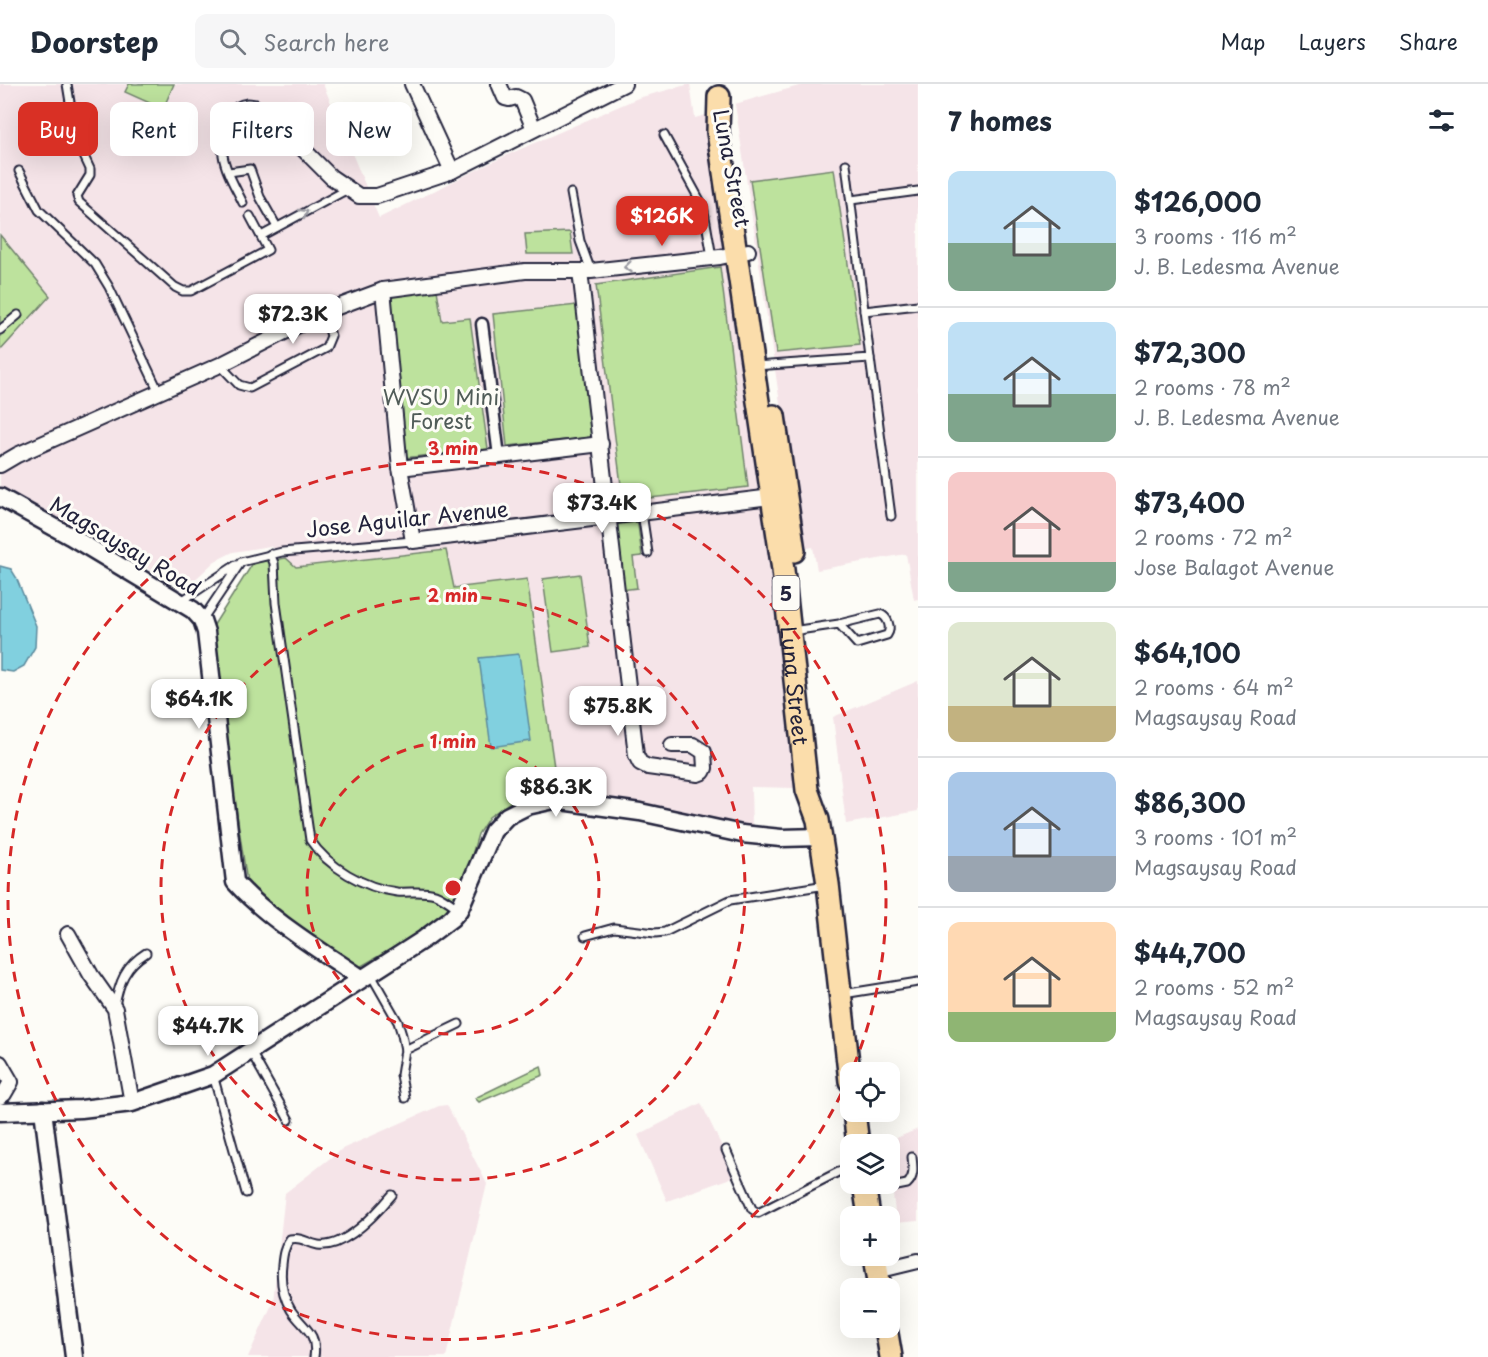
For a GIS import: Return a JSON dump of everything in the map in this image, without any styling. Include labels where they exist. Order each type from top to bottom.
[{"type":"main road","name":"Luna Street","points":[[718,91],[718,132],[742,252],[821,789],[819,828],[828,884],[848,1062]]},
{"type":"main road","points":[[888,1338],[891,1357]]},
{"type":"street","points":[[412,84],[452,171]]},
{"type":"street","points":[[499,84],[505,98],[516,97],[522,100],[534,129]]},
{"type":"street","points":[[310,156],[331,177],[359,196],[377,196],[452,171],[624,84]]},
{"type":"street","points":[[0,465],[17,455],[220,365],[324,312],[383,290],[525,271],[585,271],[742,252]]},
{"type":"street","points":[[585,271],[608,517],[636,755],[640,763],[648,767],[698,774],[703,772],[704,752],[693,745],[672,745]]},
{"type":"street","points":[[383,290],[400,468],[413,541]]},
{"type":"street","points":[[482,324],[499,456]]},
{"type":"street","points":[[400,468],[601,444]]},
{"type":"street","name":"Jose Aguilar Avenue","points":[[413,541],[779,496]]},
{"type":"street","name":"Magsaysay Road","points":[[0,497],[180,602],[202,620],[206,632],[235,882],[244,892],[298,935],[366,976]]},
{"type":"street","points":[[0,1063],[11,1082],[4,1094],[2,1110],[81,1109],[132,1103],[213,1074],[424,939],[452,918],[459,910],[493,831],[507,816],[527,806],[554,800],[640,812],[742,834],[781,838],[819,828]]},
{"type":"street","points":[[68,934],[91,975],[115,1009],[132,1103]]},
{"type":"street","points":[[43,1110],[75,1357]]},
{"type":"street","points":[[877,1272],[918,1261]]},
{"type":"lane","points":[[67,84],[76,139],[90,169],[90,175],[77,196],[79,202],[175,287],[183,291],[191,291],[268,250],[250,216]]},
{"type":"lane","points":[[664,135],[703,206],[712,257]]},
{"type":"lane","points":[[224,156],[243,203]]},
{"type":"lane","points":[[846,164],[891,516]]},
{"type":"lane","points":[[229,172],[250,169],[260,196],[277,227]]},
{"type":"lane","points":[[19,171],[39,210],[95,264],[109,287],[159,392]]},
{"type":"lane","points":[[261,236],[348,189]]},
{"type":"lane","points":[[851,200],[918,191]]},
{"type":"lane","points":[[571,194],[585,271]]},
{"type":"lane","points":[[864,311],[918,304]]},
{"type":"lane","points":[[220,365],[239,385],[250,388],[326,348],[331,336],[324,312]]},
{"type":"lane","points":[[0,330],[18,315]]},
{"type":"lane","points":[[759,366],[870,358]]},
{"type":"lane","points":[[642,513],[648,554]]},
{"type":"lane","name":"Jose Aguilar Avenue","points":[[180,602],[241,562],[282,552],[413,541]]},
{"type":"lane","points":[[270,555],[274,563],[276,603],[310,840],[317,851],[332,864],[369,885],[396,892],[435,894],[459,910]]},
{"type":"lane","points":[[202,620],[241,562]]},
{"type":"lane","points":[[797,631],[880,614],[886,618],[890,629],[887,635],[856,644],[838,624]]},
{"type":"lane","points":[[585,936],[614,928],[665,932],[730,900],[828,884]]},
{"type":"lane","points":[[115,1009],[118,989],[125,971],[135,960],[146,953]]},
{"type":"lane","points":[[366,976],[398,1022],[405,1050],[400,1075],[405,1098]]},
{"type":"lane","points":[[840,994],[918,982]]},
{"type":"lane","points":[[405,1050],[459,1024]]},
{"type":"lane","points":[[250,1050],[289,1120]]},
{"type":"lane","points":[[213,1074],[246,1193]]},
{"type":"lane","points":[[726,1150],[752,1209],[758,1213],[840,1171]]},
{"type":"lane","points":[[900,1185],[907,1184],[911,1180],[912,1157]]},
{"type":"lane","points":[[314,1357],[316,1342],[291,1311],[284,1297],[280,1280],[284,1248],[291,1239],[300,1238],[319,1245],[334,1243],[373,1217],[392,1196]]},
{"type":"shaded area","points":[[0,84],[323,84],[331,102],[326,102],[326,156],[353,156],[379,218],[507,155],[638,98],[690,84],[695,118],[713,113],[761,489],[794,788],[751,787],[752,828],[558,795],[454,588],[446,550],[296,567],[270,546],[233,552],[215,561],[185,589],[0,487],[0,351],[50,296],[0,235]]},
{"type":"shaded area","points":[[806,84],[918,84],[918,599],[914,600],[906,554],[817,570],[813,547],[802,549],[735,104]]},
{"type":"shaded area","points":[[918,681],[918,811],[846,824],[833,717]]},
{"type":"shaded area","points":[[701,1103],[736,1176],[667,1201],[638,1135]]},
{"type":"shaded area","points":[[447,1105],[487,1184],[446,1357],[248,1357],[273,1302],[285,1193],[342,1149],[439,1106]]},
{"type":"shaded area","points":[[918,1129],[918,1221],[900,1223],[900,1206],[894,1206],[893,1194],[900,1194],[900,1137]]},
{"type":"green space","points":[[129,84],[174,84],[166,102],[147,102],[125,92]]},
{"type":"green space","points":[[834,169],[860,345],[776,353],[750,180]]},
{"type":"green space","points":[[570,232],[573,254],[527,254],[525,234]]},
{"type":"green space","points":[[0,235],[50,296],[0,351]]},
{"type":"green space","points":[[720,267],[748,487],[623,501],[596,285]]},
{"type":"green space","name":"WVSU Mini Forest","points":[[437,290],[442,321],[470,318],[488,449],[403,458],[388,295]]},
{"type":"green space","points":[[577,305],[594,437],[507,446],[493,314]]},
{"type":"green space","points":[[637,518],[642,556],[633,557],[637,588],[621,590],[611,521]]},
{"type":"green space","points":[[446,550],[454,588],[527,579],[558,795],[534,792],[516,798],[489,817],[478,834],[456,897],[438,922],[358,968],[248,889],[210,631],[253,563],[286,558],[296,567]]},
{"type":"green space","points":[[580,574],[590,647],[553,652],[543,579]]},
{"type":"green space","points":[[541,1066],[543,1075],[479,1102],[475,1098]]},
{"type":"water","points":[[0,566],[11,569],[16,577],[36,626],[35,647],[24,666],[13,672],[0,670]]},
{"type":"water","points":[[519,654],[531,741],[491,747],[479,658]]}]
